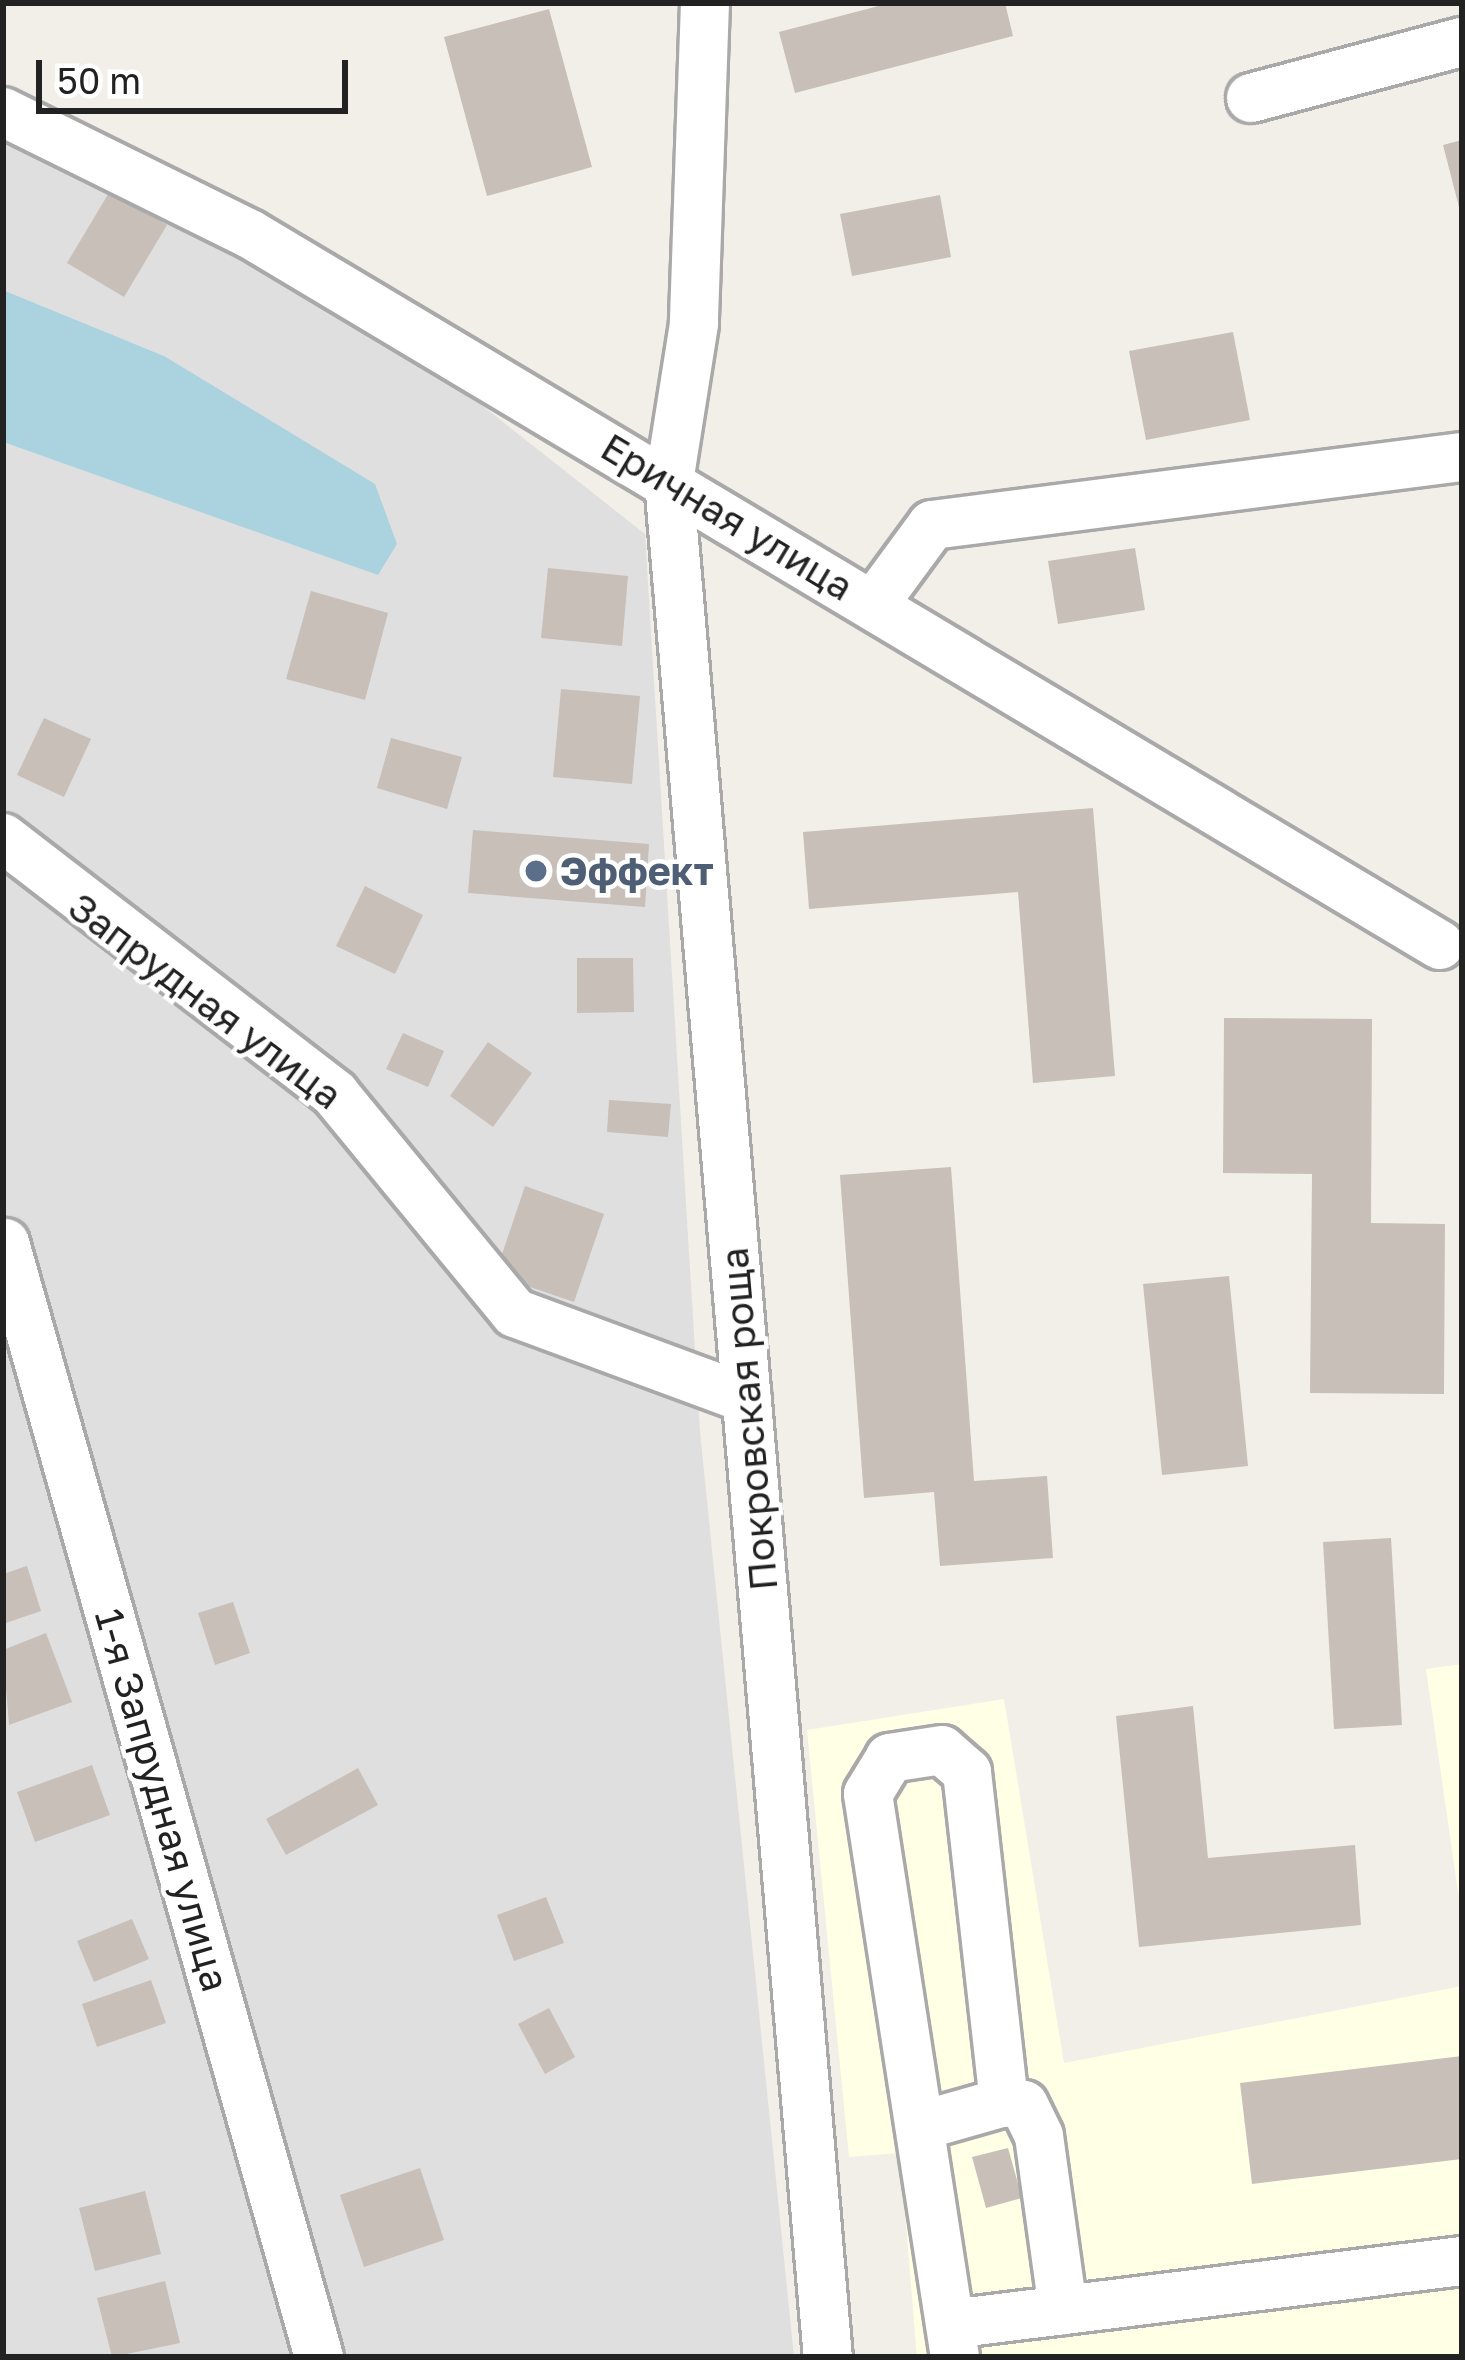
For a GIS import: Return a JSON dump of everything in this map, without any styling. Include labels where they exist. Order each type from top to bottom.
[{"type":"street","name":"Покровская роща","points":[[705,3],[694,324],[669,481],[828,2357]]},
{"type":"street","points":[[1251,98],[1462,42]]},
{"type":"street","name":"Еричная улица","points":[[3,112],[250,234],[1440,944]]},
{"type":"street","points":[[874,604],[932,525],[1462,457]]},
{"type":"street","name":"Запрудная улица","points":[[3,838],[335,1094],[515,1313],[747,1400]]},
{"type":"street","name":"1-я Запрудная улица","points":[[5,1244],[319,2357]]},
{"type":"street","points":[[1004,2102],[967,1772],[942,1750],[890,1758],[868,1794],[953,2341],[1063,2310],[1462,2261]]},
{"type":"street","points":[[920,2126],[1004,2102],[1024,2105],[1039,2136],[1063,2310]]},
{"type":"shaded area","points":[[3,128],[441,373],[645,534],[700,1432],[794,2357],[3,2357],[3,442],[377,574],[164,356],[3,290]]},
{"type":"shaded area","points":[[1462,1664],[1462,1920],[1426,1669]]},
{"type":"shaded area","points":[[1004,1699],[1064,2063],[1462,1986],[1462,2357],[917,2357],[900,2153],[849,2157],[807,1730]]},
{"type":"water","points":[[3,290],[164,356],[375,484],[397,544],[378,575],[3,442]]},
{"type":"building","points":[[890,3],[1005,3],[1013,36],[795,93],[779,32]]},
{"type":"building","points":[[549,9],[592,167],[487,196],[444,37]]},
{"type":"building","points":[[1462,140],[1462,211],[1460,211],[1443,145]]},
{"type":"building","points":[[110,191],[167,225],[124,297],[67,263]]},
{"type":"building","points":[[940,195],[951,257],[852,276],[840,214]]},
{"type":"building","points":[[1233,332],[1250,420],[1146,440],[1129,351]]},
{"type":"building","points":[[1135,548],[1145,610],[1058,624],[1048,561]]},
{"type":"building","points":[[548,568],[628,576],[622,646],[541,638]]},
{"type":"building","points":[[311,591],[388,613],[365,700],[286,679]]},
{"type":"building","points":[[561,689],[640,696],[632,784],[553,777]]},
{"type":"building","points":[[44,718],[91,739],[64,797],[17,775]]},
{"type":"building","points":[[391,738],[462,757],[447,809],[377,788]]},
{"type":"building","points":[[1093,808],[1115,1076],[1033,1083],[1018,892],[809,909],[803,832]]},
{"type":"building","points":[[473,830],[649,844],[645,907],[468,893]]},
{"type":"building","points":[[365,886],[423,915],[395,974],[336,946]]},
{"type":"building","points":[[577,958],[633,958],[634,1012],[577,1013]]},
{"type":"building","points":[[1224,1018],[1372,1019],[1371,1223],[1445,1224],[1444,1394],[1310,1393],[1312,1174],[1223,1173]]},
{"type":"building","points":[[403,1033],[444,1051],[428,1087],[386,1069]]},
{"type":"building","points":[[488,1042],[532,1073],[493,1127],[450,1096]]},
{"type":"building","points":[[609,1100],[671,1104],[668,1137],[607,1132]]},
{"type":"building","points":[[951,1167],[974,1481],[1047,1476],[1053,1558],[940,1566],[934,1492],[864,1498],[840,1175]]},
{"type":"building","points":[[525,1186],[604,1214],[574,1302],[495,1275]]},
{"type":"building","points":[[1229,1276],[1248,1466],[1162,1475],[1143,1284]]},
{"type":"building","points":[[1391,1538],[1402,1725],[1334,1729],[1323,1542]]},
{"type":"building","points":[[27,1566],[41,1611],[3,1624],[3,1574]]},
{"type":"building","points":[[233,1602],[250,1653],[215,1665],[198,1613]]},
{"type":"building","points":[[46,1633],[72,1702],[9,1725],[3,1650]]},
{"type":"building","points":[[1193,1706],[1208,1858],[1355,1845],[1361,1925],[1139,1947],[1116,1716]]},
{"type":"building","points":[[92,1765],[110,1815],[35,1842],[17,1792]]},
{"type":"building","points":[[358,1768],[378,1805],[286,1855],[266,1819]]},
{"type":"building","points":[[546,1897],[564,1943],[514,1961],[497,1915]]},
{"type":"building","points":[[132,1919],[149,1959],[94,1982],[77,1941]]},
{"type":"building","points":[[151,1980],[166,2023],[97,2047],[82,2004]]},
{"type":"building","points":[[549,2008],[575,2057],[545,2074],[518,2024]]},
{"type":"building","points":[[1462,2056],[1462,2159],[1252,2184],[1240,2083]]},
{"type":"building","points":[[1008,2148],[1022,2198],[986,2208],[972,2157]]},
{"type":"building","points":[[420,2168],[444,2240],[364,2267],[340,2195]]},
{"type":"building","points":[[145,2191],[161,2254],[95,2271],[79,2208]]},
{"type":"building","points":[[165,2281],[180,2343],[112,2357],[97,2298]]},
{"type":"place","name":"Эффект","points":[[536,871]]}]
